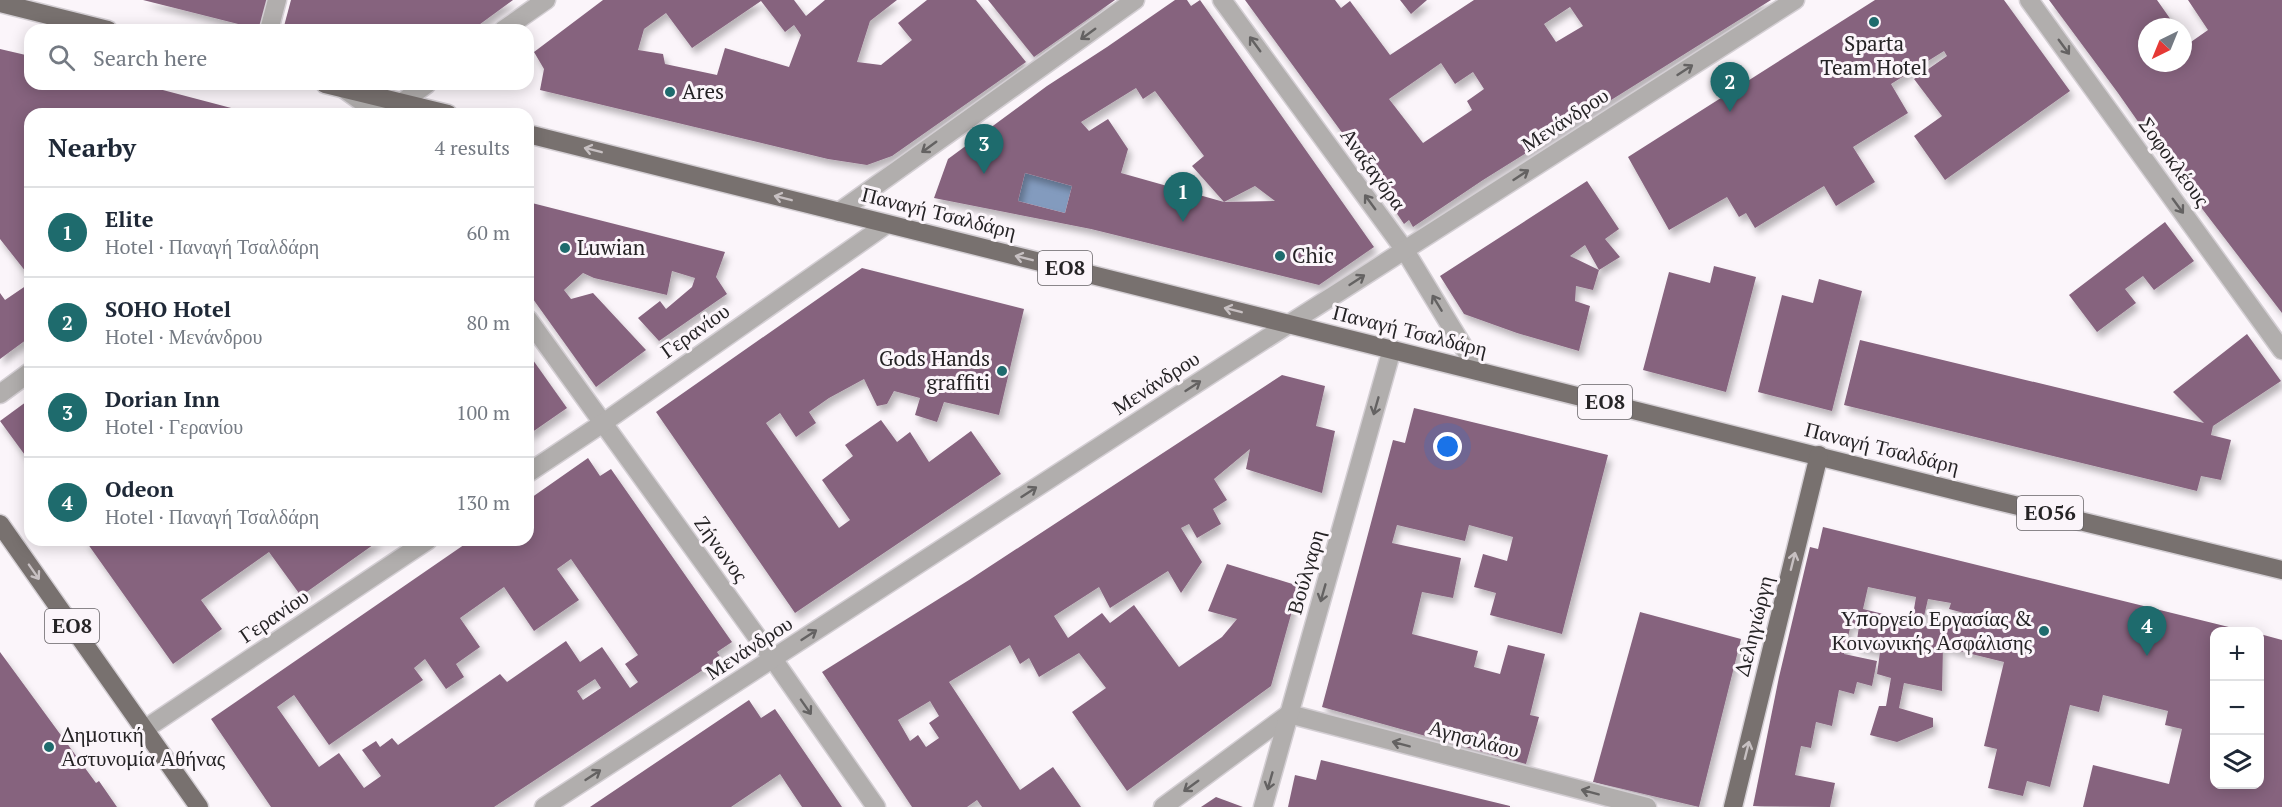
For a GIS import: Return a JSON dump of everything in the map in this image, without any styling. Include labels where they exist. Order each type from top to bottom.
[{"type":"main road","points":[[0,3],[84,24]]},
{"type":"main road","points":[[352,90],[424,108]]},
{"type":"main road","name":"Παναγή Τσαλδάρη","points":[[534,136],[2282,570]]},
{"type":"main road","name":"Δεληγιώργη","points":[[1733,807],[1818,455]]},
{"type":"main road","name":"ΕΟ8","points":[[0,524],[199,807]]},
{"type":"street","points":[[271,24],[277,0]]},
{"type":"street","points":[[512,24],[546,0]]},
{"type":"street","points":[[839,212],[1136,0]]},
{"type":"street","name":"Αναξαγόρα","points":[[1222,0],[1404,249],[1478,371]]},
{"type":"street","name":"Μενάνδρου","points":[[544,807],[1404,249],[1795,0]]},
{"type":"street","name":"Σοφοκλέους","points":[[2030,0],[2282,350]]},
{"type":"street","points":[[347,90],[370,108]]},
{"type":"street","points":[[394,108],[418,90]]},
{"type":"street","name":"Γερανίου","points":[[534,469],[888,224]]},
{"type":"street","name":"Ζήνωνος","points":[[534,327],[773,659],[876,807]]},
{"type":"street","name":"Βούλγαρη","points":[[1263,807],[1392,349]]},
{"type":"street","points":[[0,394],[24,376]]},
{"type":"street","name":"Γερανίου","points":[[145,729],[419,546]]},
{"type":"street","points":[[1163,807],[1289,714]]},
{"type":"street","name":"Αγησιλάου","points":[[1289,714],[1647,807]]},
{"type":"water","points":[[1025,173],[1072,186],[1065,213],[1018,201]]},
{"type":"building","points":[[143,0],[270,0],[264,24],[238,24]]},
{"type":"building","points":[[291,0],[513,0],[480,24],[285,24]]},
{"type":"building","points":[[603,0],[794,0],[806,16],[825,0],[897,0],[870,21],[857,62],[881,65],[912,40],[898,23],[927,0],[976,0],[1026,62],[892,156],[867,165],[828,159],[540,90],[544,69],[534,52]],"holes":[[[761,1],[785,32],[794,25],[801,35],[789,67],[725,48],[717,75],[665,64],[663,54],[638,50],[644,29],[666,13],[692,48]]]},
{"type":"building","points":[[988,0],[1115,0],[1034,57]]},
{"type":"building","points":[[1175,0],[1187,0],[1191,6],[1200,0],[1374,247],[1319,285],[1091,229],[934,198],[948,159],[1047,86]],"holes":[[[1136,88],[1143,99],[1155,91],[1204,156],[1192,166],[1224,202],[1121,173],[1128,149],[1108,119],[1089,131],[1081,122]],[[1025,173],[1072,186],[1065,213],[1018,201]],[[1255,186],[1275,201],[1224,202]]]},
{"type":"building","points":[[1245,0],[1335,0],[1341,8],[1350,1],[1390,55],[1474,0],[1771,0],[1483,180],[1413,227],[1409,220],[1404,224],[1343,134]],"holes":[[[1570,7],[1583,26],[1556,42],[1544,24]],[[1441,63],[1455,84],[1473,72],[1484,89],[1467,101],[1472,110],[1423,143],[1389,99]]]},
{"type":"building","points":[[1400,0],[1427,0],[1411,14]]},
{"type":"building","points":[[1875,0],[2004,0],[2070,91],[1945,180],[1914,136],[1942,116],[1914,79],[1947,56],[1944,51],[1891,84],[1908,113],[1853,147],[1875,182],[1836,206],[1824,186],[1755,228],[1746,213],[1739,217],[1727,197],[1669,230],[1628,157]]},
{"type":"building","points":[[2049,0],[2157,0],[2170,18],[2138,18],[2138,72],[2192,72],[2192,41],[2208,30],[2188,0],[2282,0],[2282,313],[2167,163]]},
{"type":"building","points":[[0,49],[24,55],[24,90],[163,90],[231,108],[24,108],[24,269],[0,239]]},
{"type":"building","points":[[1587,181],[1619,229],[1605,239],[1620,257],[1599,270],[1593,290],[1576,286],[1575,301],[1590,306],[1579,351],[1517,333],[1464,314],[1440,276]],"holes":[[[1585,245],[1599,270],[1570,256]]]},
{"type":"building","points":[[534,204],[725,252],[716,277],[727,294],[659,341],[638,318],[660,301],[666,309],[692,287],[695,278],[672,271],[667,295],[594,278],[583,273],[564,290],[571,299],[593,293],[646,350],[596,387],[534,300]]},
{"type":"building","points":[[2165,222],[2194,261],[2154,290],[2143,276],[2125,289],[2136,303],[2097,332],[2069,295]]},
{"type":"building","points":[[1714,266],[1756,277],[1726,392],[1643,370],[1669,272],[1710,283]]},
{"type":"building","points":[[862,268],[1024,309],[999,415],[944,402],[937,422],[915,415],[920,398],[894,391],[887,404],[877,406],[864,379],[809,412],[816,423],[796,437],[780,413],[766,423],[839,528],[850,520],[822,480],[853,456],[845,445],[881,420],[897,442],[910,432],[929,462],[971,431],[1001,474],[795,613],[656,412]]},
{"type":"building","points":[[1819,279],[1862,291],[1832,411],[1758,392],[1782,295],[1813,303]]},
{"type":"building","points":[[24,287],[24,341],[0,359],[0,293],[5,300]]},
{"type":"building","points":[[2247,334],[2281,381],[2213,426],[2211,435],[2231,440],[2221,480],[2201,476],[2197,491],[1844,405],[1860,340],[2204,423],[2173,392]]},
{"type":"building","points":[[534,361],[567,408],[534,431]]},
{"type":"building","points":[[1282,375],[1325,386],[1316,426],[1335,431],[1322,493],[1246,469],[1250,449],[1214,479],[1227,500],[1213,509],[1221,524],[1197,538],[1189,524],[1181,528],[1202,562],[1181,593],[1168,571],[1110,608],[1099,587],[1054,616],[1068,638],[1102,613],[1110,623],[1134,605],[1179,667],[1222,637],[1237,619],[1208,611],[1227,564],[1299,586],[1271,686],[1127,791],[1072,712],[1106,688],[1079,653],[1039,677],[1029,658],[1020,664],[1010,645],[949,682],[1020,790],[1053,767],[1081,807],[982,807],[977,800],[967,807],[912,807],[822,672],[969,580]],"holes":[[[930,701],[939,716],[929,723],[939,738],[926,747],[918,735],[910,741],[898,720]]]},
{"type":"building","points":[[24,403],[24,454],[0,421]]},
{"type":"building","points":[[1414,408],[1608,455],[1562,634],[1490,615],[1496,593],[1474,587],[1483,554],[1507,561],[1513,537],[1469,525],[1465,541],[1397,525],[1392,543],[1461,558],[1453,598],[1422,592],[1412,634],[1478,651],[1474,667],[1500,674],[1508,645],[1545,654],[1530,715],[1539,717],[1526,764],[1322,707],[1393,440],[1405,443]]},
{"type":"building","points":[[588,458],[600,476],[611,469],[732,642],[717,652],[721,658],[494,807],[271,807],[211,719],[462,546],[534,546],[534,496]],"holes":[[[571,559],[638,655],[625,664],[638,682],[630,688],[602,647],[580,662],[566,641],[507,682],[500,674],[398,745],[392,738],[380,747],[376,741],[362,750],[381,776],[364,788],[339,753],[319,767],[277,707],[294,695],[329,745],[423,680],[414,668],[425,659],[446,689],[464,677],[456,664],[480,647],[460,618],[504,587],[534,631],[579,600],[557,569]],[[595,679],[601,688],[583,700],[577,691]]]},
{"type":"building","points":[[1823,527],[2229,627],[2210,627],[2210,789],[2264,789],[2264,635],[2282,640],[2282,807],[2083,807],[2093,765],[2169,784],[2182,729],[2165,725],[2168,711],[2103,695],[2099,712],[2070,705],[2050,787],[2027,781],[2023,796],[1988,788],[1997,749],[1984,746],[2004,662],[1943,647],[1942,691],[1904,683],[1899,708],[1933,718],[1933,727],[1897,742],[1870,735],[1879,706],[1886,706],[1891,678],[1877,674],[1880,652],[1856,647],[1859,626],[1851,624],[1844,654],[1877,661],[1872,686],[1857,682],[1854,694],[1839,690],[1832,726],[1816,722],[1811,748],[1801,746],[1795,775],[1835,783],[1830,807],[1753,806],[1779,677],[1810,547],[1818,549]],"holes":[[[1868,587],[1916,597],[1912,621],[1863,609]],[[1928,599],[1951,603],[1949,609],[1964,613],[1962,624],[1950,621],[1947,631],[1922,625]]]},
{"type":"building","points":[[89,546],[372,546],[301,596],[269,552],[201,600],[222,629],[173,664]]},
{"type":"building","points":[[1640,612],[1741,639],[1699,807],[1593,782]]},
{"type":"building","points":[[0,652],[96,783],[99,781],[117,807],[0,807]]},
{"type":"building","points":[[749,700],[761,718],[775,709],[842,807],[802,807],[780,774],[731,807],[590,807]]},
{"type":"building","points":[[1321,760],[1510,807],[1288,807],[1295,775],[1316,780]]},
{"type":"building","points":[[1216,797],[1243,807],[1201,807]]},
{"type":"place","name":"Sparta Team Hotel","points":[[1874,22]]},
{"type":"place","name":"Ares","points":[[670,92]]},
{"type":"place","name":"SOHO Hotel","points":[[1730,112]]},
{"type":"place","name":"Dorian Inn","points":[[984,174]]},
{"type":"place","name":"Elite","points":[[1183,222]]},
{"type":"place","name":"Luwian","points":[[565,248]]},
{"type":"place","name":"Chic","points":[[1280,256]]},
{"type":"place","name":"Gods Hands graffiti","points":[[1002,371]]},
{"type":"place","name":"Υποργείο Εργασίας & Κοινωνικής Ασφάλισης","points":[[2044,631]]},
{"type":"place","name":"Odeon","points":[[2147,656]]},
{"type":"place","name":"Δημοτική Αστυνομία Αθήνας","points":[[49,747]]}]
